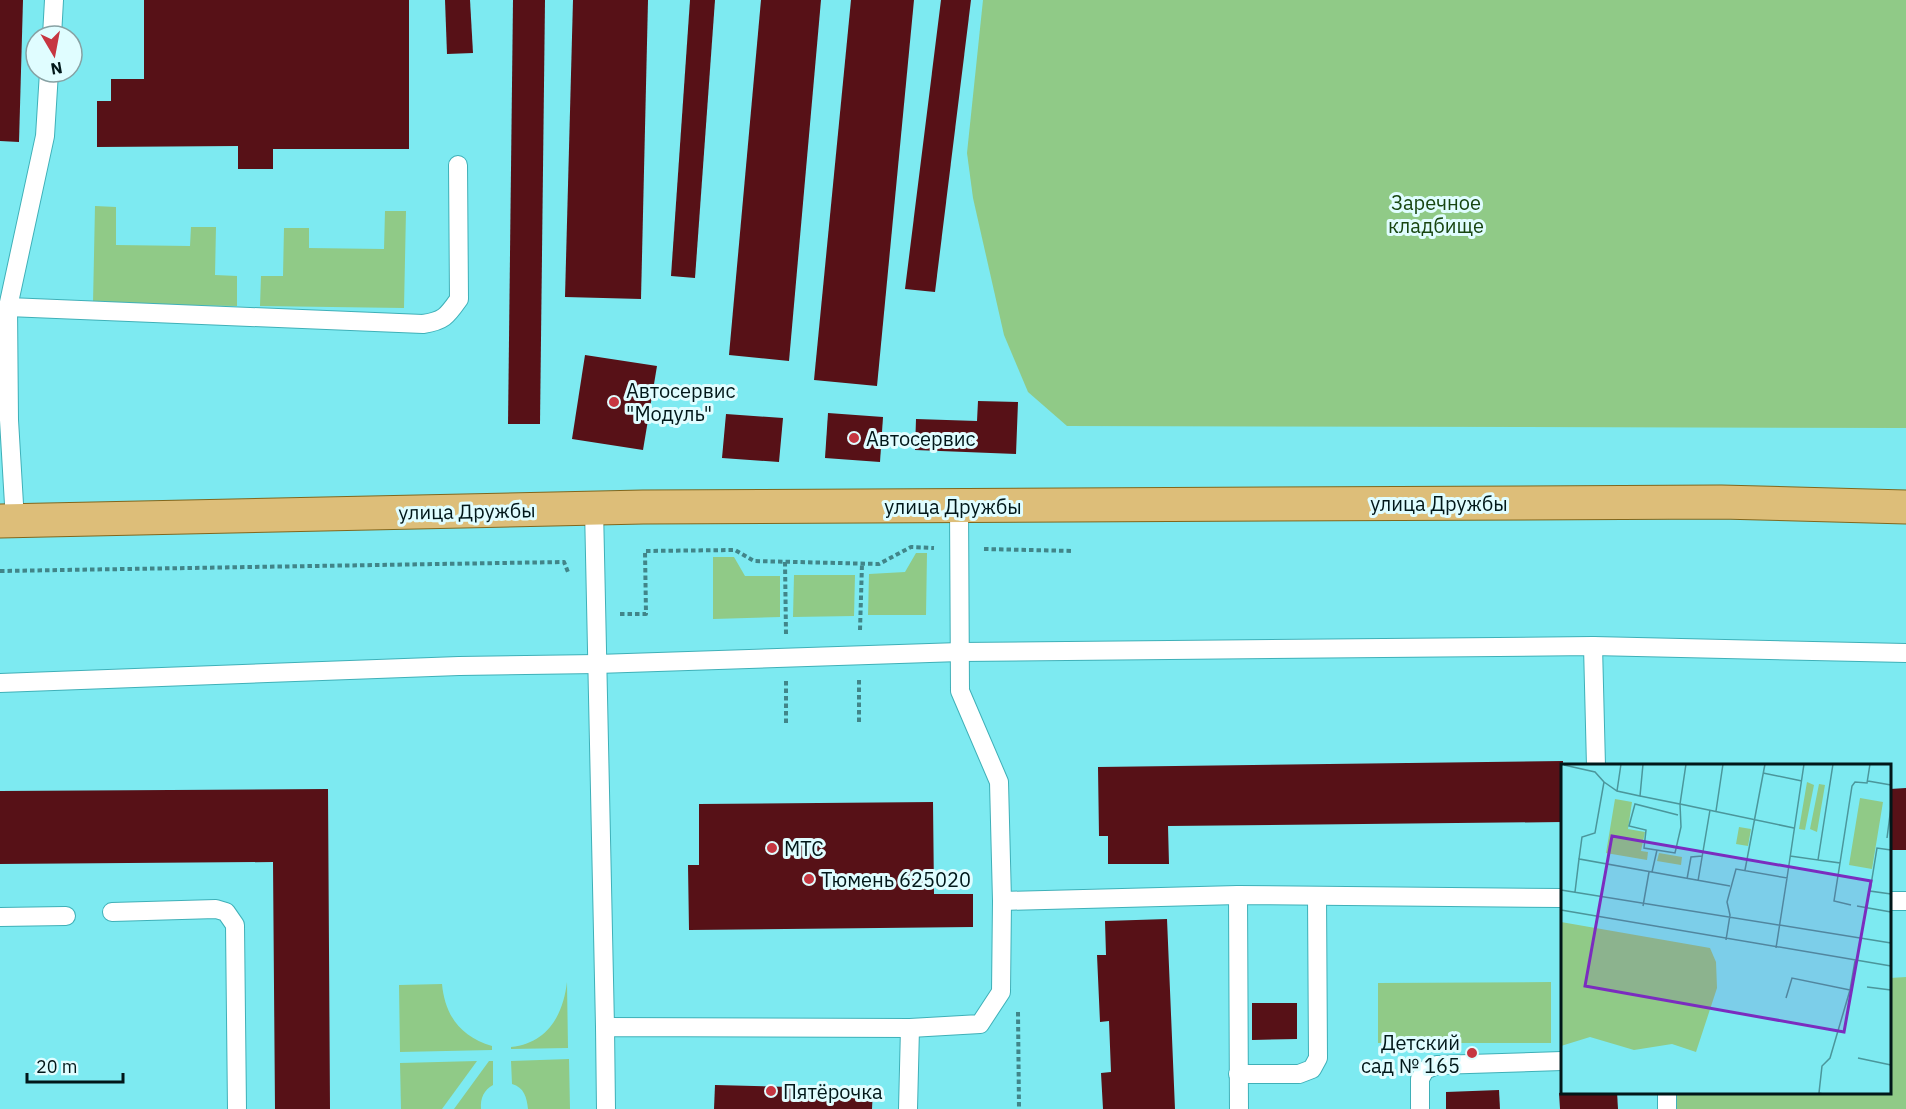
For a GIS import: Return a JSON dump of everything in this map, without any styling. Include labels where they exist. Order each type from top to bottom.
[{"type":"main road","name":"улица Дружбы","points":[[7,521],[594,508],[1721,502],[1906,507]]},
{"type":"lane","points":[[53,24],[54,0]]},
{"type":"lane","points":[[7,521],[8,307],[45,136],[48,84]]},
{"type":"lane","points":[[8,307],[423,324],[438,321],[451,311],[459,299],[458,165]]},
{"type":"lane","points":[[605,1028],[910,1028],[980,1024],[1000,992],[1002,901],[999,782],[960,691],[959,506]]},
{"type":"lane","points":[[594,508],[606,1109]]},
{"type":"lane","points":[[1593,646],[1596,764]]},
{"type":"lane","points":[[0,683],[459,666],[597,664],[960,652],[1593,646],[1906,653]]},
{"type":"lane","points":[[1002,901],[1238,895],[1561,898]]},
{"type":"lane","points":[[1238,895],[1239,1109]]},
{"type":"lane","points":[[1238,1074],[1299,1074],[1312,1069],[1318,1058],[1317,896]]},
{"type":"lane","points":[[112,912],[216,909],[226,912],[235,925],[237,1109]]},
{"type":"lane","points":[[0,917],[66,916]]},
{"type":"lane","points":[[908,1109],[910,1028]]},
{"type":"lane","points":[[1420,1109],[1420,1079],[1425,1070],[1437,1065],[1561,1061]]},
{"type":"path","points":[[596,615],[646,614],[645,551],[735,550],[754,561],[879,564],[911,547],[1073,551]]},
{"type":"path","points":[[0,571],[564,562],[568,573]]},
{"type":"green space","name":"Заречное кладбище","points":[[983,0],[1906,0],[1906,428],[1067,426],[1028,392],[1004,335],[973,198],[967,153]]},
{"type":"green space","points":[[95,206],[116,207],[116,245],[190,246],[191,227],[216,227],[215,275],[237,276],[237,306],[93,304]]},
{"type":"green space","points":[[385,211],[406,211],[404,308],[260,306],[261,276],[283,276],[284,228],[309,228],[309,248],[384,249]]},
{"type":"green space","points":[[916,553],[927,553],[926,615],[868,615],[869,574],[905,572]]},
{"type":"green space","points":[[713,557],[734,557],[745,576],[780,576],[780,617],[713,619]]},
{"type":"green space","points":[[794,575],[855,575],[854,616],[793,617]]},
{"type":"green space","points":[[1906,977],[1906,1109],[1677,1109],[1677,1094],[1891,1094],[1891,978]]},
{"type":"green space","points":[[567,982],[568,1048],[511,1049],[511,1047],[535,1040],[551,1025],[562,1006]]},
{"type":"green space","points":[[1551,982],[1551,1043],[1378,1043],[1378,983]]},
{"type":"green space","points":[[442,984],[447,1006],[457,1024],[472,1037],[492,1046],[492,1050],[400,1052],[399,985]]},
{"type":"green space","points":[[569,1059],[570,1109],[528,1109],[524,1094],[512,1084],[511,1061]]},
{"type":"green space","points":[[477,1061],[442,1109],[401,1109],[400,1063]]},
{"type":"green space","points":[[489,1061],[493,1061],[493,1085],[483,1095],[481,1109],[454,1109]]},
{"type":"building","points":[[0,0],[23,0],[19,142],[0,141]]},
{"type":"building","points":[[144,0],[409,0],[409,149],[273,149],[273,169],[238,169],[238,146],[97,147],[97,101],[111,101],[111,79],[144,79]]},
{"type":"building","points":[[445,0],[470,0],[473,53],[447,54]]},
{"type":"building","points":[[513,0],[545,0],[540,424],[508,424]]},
{"type":"building","points":[[573,0],[648,0],[641,299],[565,297]]},
{"type":"building","points":[[690,0],[715,0],[695,278],[671,276]]},
{"type":"building","points":[[761,0],[821,0],[789,361],[729,355]]},
{"type":"building","points":[[851,0],[914,0],[877,386],[814,380]]},
{"type":"building","points":[[941,0],[971,0],[935,292],[905,289]]},
{"type":"building","name":"Автосервис \"Модуль\"","points":[[585,355],[657,366],[643,450],[572,439]]},
{"type":"building","points":[[978,401],[1018,402],[1016,454],[915,450],[916,419],[977,421]]},
{"type":"building","name":"Автосервис","points":[[828,413],[883,417],[880,462],[825,458]]},
{"type":"building","points":[[726,414],[783,418],[779,462],[722,458]]},
{"type":"building","points":[[1563,761],[1561,764],[1561,822],[1168,826],[1169,864],[1108,864],[1108,836],[1099,836],[1098,767]]},
{"type":"building","points":[[1906,788],[1906,850],[1891,850],[1891,789]]},
{"type":"building","points":[[328,789],[330,1109],[275,1109],[273,862],[0,864],[0,791]]},
{"type":"building","points":[[933,802],[934,894],[973,894],[973,927],[689,930],[688,865],[699,865],[699,804]]},
{"type":"building","points":[[1167,919],[1175,1109],[1103,1109],[1101,1073],[1111,1072],[1109,1021],[1100,1022],[1097,955],[1106,955],[1105,921]]},
{"type":"building","points":[[1252,1003],[1297,1003],[1297,1039],[1252,1040]]},
{"type":"building","points":[[715,1085],[873,1089],[872,1109],[714,1109]]},
{"type":"building","points":[[1499,1090],[1500,1109],[1446,1109],[1446,1092]]},
{"type":"building","points":[[1559,1093],[1617,1094],[1618,1109],[1560,1109]]},
{"type":"place","name":"Автосервис \"Модуль\"","points":[[614,402]]},
{"type":"place","name":"Автосервис","points":[[854,438]]},
{"type":"place","name":"МТС","points":[[772,848]]},
{"type":"place","name":"Тюмень 625020","points":[[809,879]]},
{"type":"place","name":"Детский сад № 165","points":[[1472,1053]]},
{"type":"place","name":"Пятёрочка","points":[[771,1091]]}]
